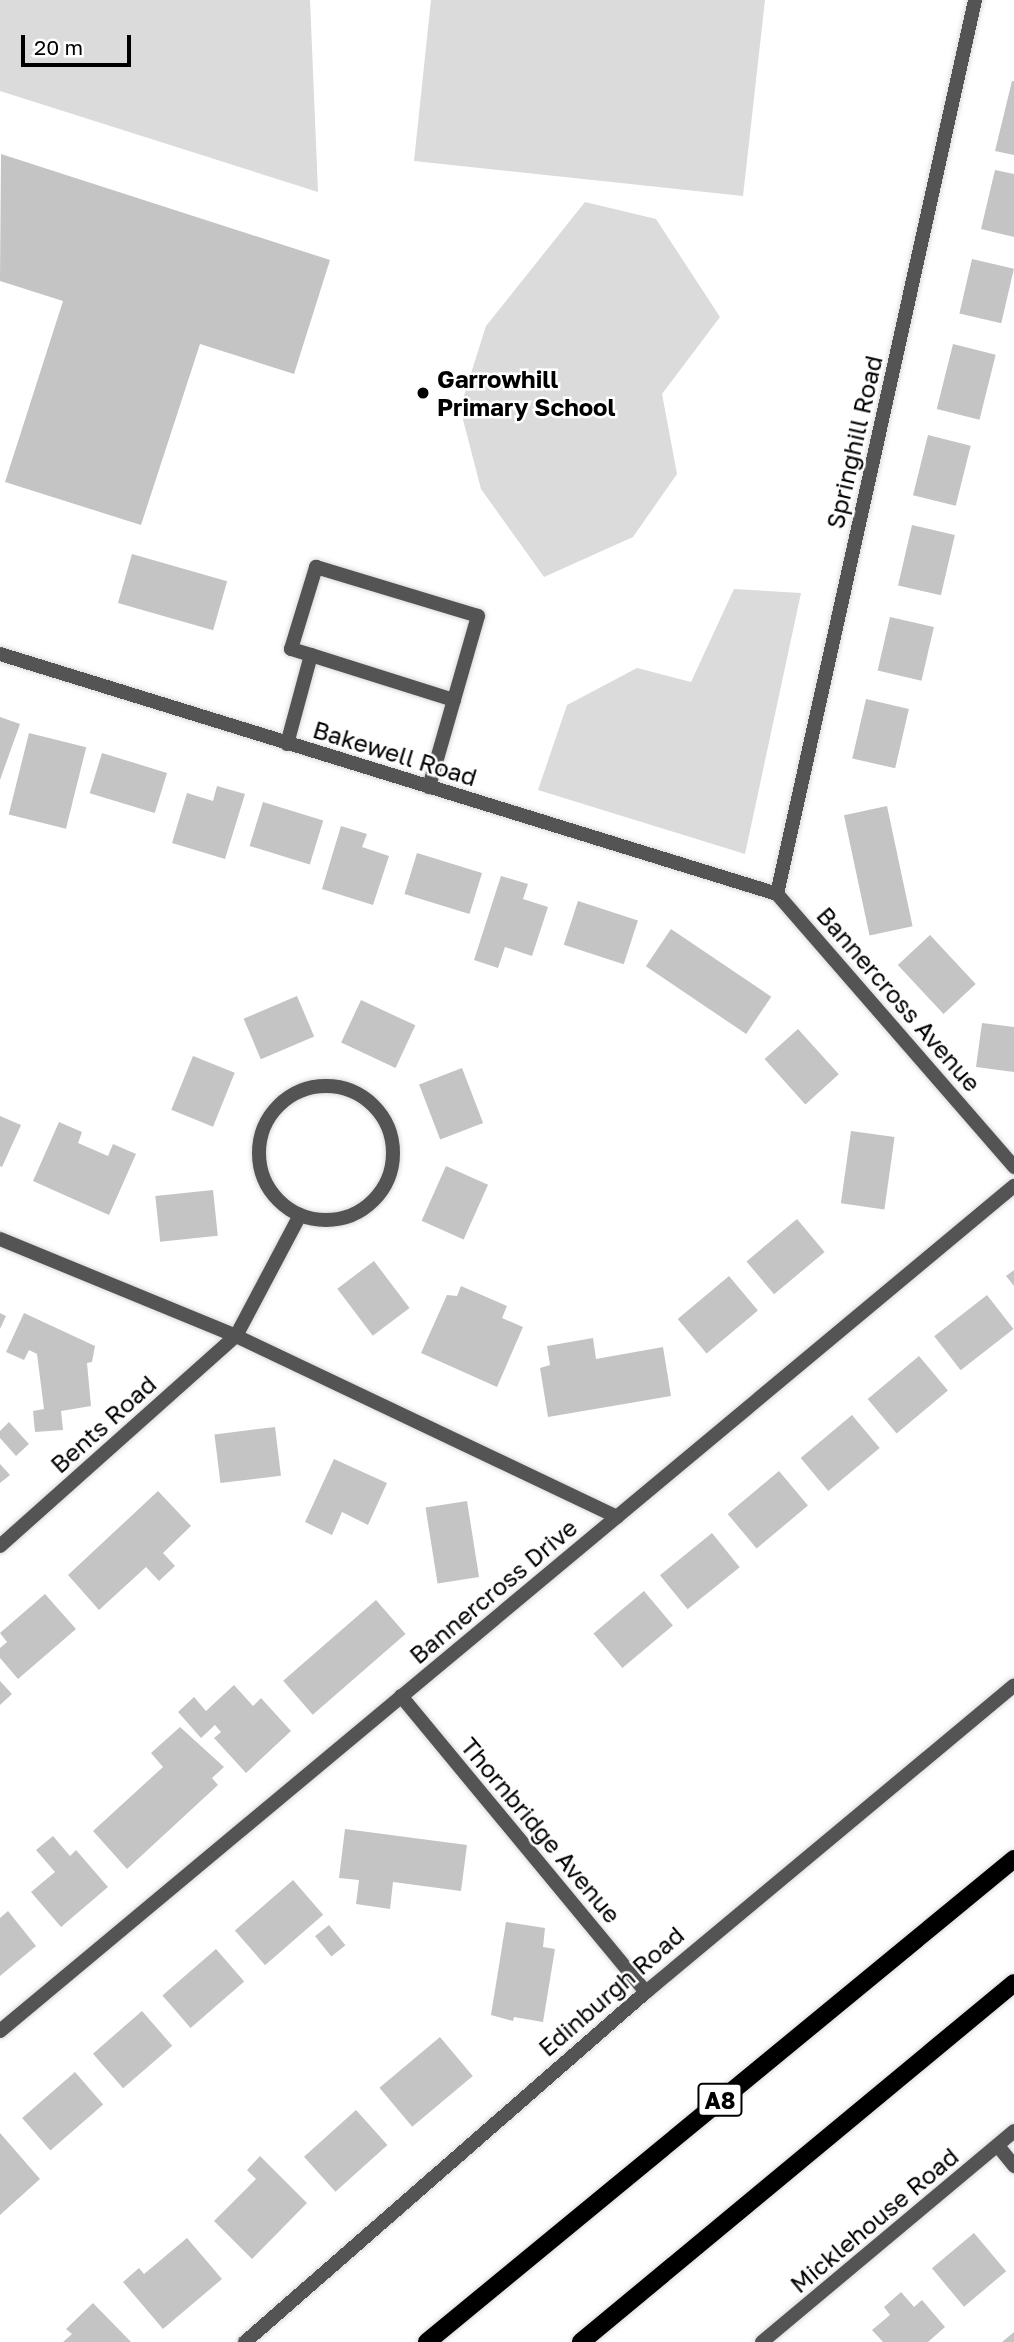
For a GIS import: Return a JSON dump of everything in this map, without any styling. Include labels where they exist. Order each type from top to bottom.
[{"type":"main road","name":"A8","points":[[427,2342],[1014,1859]]},
{"type":"main road","points":[[581,2342],[1014,1983]]},
{"type":"street","name":"Springhill Road","points":[[777,894],[975,0]]},
{"type":"street","points":[[429,787],[454,700],[478,615],[316,567],[291,649],[454,700]]},
{"type":"street","name":"Bakewell Road","points":[[0,654],[777,894]]},
{"type":"street","points":[[287,744],[311,655]]},
{"type":"street","name":"Bannercross Avenue","points":[[777,894],[1014,1167]]},
{"type":"street","points":[[317,1086],[339,1087],[360,1095],[377,1109],[389,1128],[393,1150],[381,1193],[365,1209],[344,1218],[322,1221],[300,1215],[282,1204],[268,1187],[260,1144],[266,1123],[279,1105],[317,1086]]},
{"type":"street","name":"Bannercross Drive","points":[[0,2031],[1014,1186]]},
{"type":"street","points":[[236,1336],[300,1215]]},
{"type":"street","points":[[0,1239],[236,1336],[617,1517]]},
{"type":"street","name":"Bents Road","points":[[0,1546],[236,1336]]},
{"type":"street","name":"Edinburgh Road","points":[[245,2342],[646,1992],[1014,1685]]},
{"type":"street","name":"Thornbridge Avenue","points":[[401,1696],[646,1992]]},
{"type":"street","name":"Micklehouse Road","points":[[762,2342],[1014,2131]]},
{"type":"street","points":[[998,2146],[1014,2166]]},
{"type":"shaded area","points":[[0,0],[310,0],[318,192],[0,91]]},
{"type":"shaded area","points":[[431,0],[765,0],[743,196],[414,161]]},
{"type":"shaded area","points":[[585,202],[656,219],[720,317],[662,394],[677,474],[633,537],[544,577],[481,489],[460,408],[486,326]]},
{"type":"shaded area","points":[[734,589],[801,593],[745,854],[538,790],[567,705],[637,668],[691,682]]},
{"type":"building","points":[[1014,81],[1014,155],[995,151]]},
{"type":"building","points":[[1,154],[330,260],[294,374],[200,344],[141,525],[5,482],[63,301],[0,281]]},
{"type":"building","points":[[995,170],[1014,174],[1014,237],[981,229]]},
{"type":"building","points":[[972,259],[1014,269],[1001,323],[959,314]]},
{"type":"building","points":[[953,344],[996,355],[979,420],[937,409]]},
{"type":"building","points":[[928,435],[971,446],[956,506],[913,495]]},
{"type":"building","points":[[912,525],[955,535],[941,595],[898,585]]},
{"type":"building","points":[[132,554],[227,581],[213,630],[118,603]]},
{"type":"building","points":[[890,617],[934,627],[921,681],[878,671]]},
{"type":"building","points":[[866,699],[909,709],[895,768],[852,758]]},
{"type":"building","points":[[0,717],[20,724],[0,780]]},
{"type":"building","points":[[29,733],[86,747],[66,829],[9,815]]},
{"type":"building","points":[[102,753],[167,773],[155,813],[90,793]]},
{"type":"building","points":[[217,786],[245,794],[225,859],[172,843],[187,793],[213,801]]},
{"type":"building","points":[[263,802],[323,820],[310,864],[250,846]]},
{"type":"building","points":[[887,806],[913,926],[870,935],[844,815]]},
{"type":"building","points":[[341,826],[367,834],[362,847],[389,856],[373,905],[322,889]]},
{"type":"building","points":[[417,853],[482,873],[469,914],[404,894]]},
{"type":"building","points":[[501,876],[528,884],[523,899],[548,907],[532,956],[505,947],[498,968],[474,960]]},
{"type":"building","points":[[578,901],[638,920],[624,964],[564,945]]},
{"type":"building","points":[[671,929],[771,997],[746,1034],[646,966]]},
{"type":"building","points":[[930,935],[976,984],[944,1014],[898,965]]},
{"type":"building","points":[[297,996],[314,1037],[261,1059],[244,1019]]},
{"type":"building","points":[[361,1000],[415,1025],[396,1068],[341,1043]]},
{"type":"building","points":[[982,1023],[1014,1027],[1014,1072],[976,1067]]},
{"type":"building","points":[[798,1029],[839,1074],[805,1104],[765,1059]]},
{"type":"building","points":[[193,1056],[235,1073],[213,1127],[171,1110]]},
{"type":"building","points":[[462,1068],[483,1123],[440,1140],[419,1084]]},
{"type":"building","points":[[0,1116],[21,1125],[2,1167],[0,1166]]},
{"type":"building","points":[[59,1122],[82,1132],[78,1143],[108,1156],[113,1144],[136,1154],[109,1215],[33,1181]]},
{"type":"building","points":[[851,1131],[895,1137],[884,1209],[841,1203]]},
{"type":"building","points":[[446,1166],[488,1185],[464,1240],[422,1221]]},
{"type":"building","points":[[213,1190],[218,1236],[160,1242],[155,1196]]},
{"type":"building","points":[[797,1219],[825,1252],[774,1294],[746,1261]]},
{"type":"building","points":[[374,1261],[410,1308],[373,1336],[337,1289]]},
{"type":"building","points":[[1014,1270],[1014,1286],[1006,1276]]},
{"type":"building","points":[[729,1276],[758,1310],[707,1354],[678,1319]]},
{"type":"building","points":[[461,1286],[507,1306],[502,1318],[523,1327],[497,1387],[421,1353],[447,1295],[457,1296]]},
{"type":"building","points":[[987,1295],[1013,1329],[961,1370],[934,1336]]},
{"type":"building","points":[[0,1313],[6,1316],[0,1329]]},
{"type":"building","points":[[24,1313],[95,1346],[92,1362],[87,1363],[91,1406],[61,1411],[63,1430],[35,1432],[33,1411],[44,1409],[37,1354],[29,1350],[24,1360],[6,1352]]},
{"type":"building","points":[[593,1338],[596,1359],[663,1347],[671,1396],[548,1417],[540,1368],[550,1365],[547,1346]]},
{"type":"building","points":[[919,1356],[948,1390],[897,1434],[868,1399]]},
{"type":"building","points":[[852,1415],[880,1448],[828,1491],[801,1458]]},
{"type":"building","points":[[9,1422],[29,1444],[16,1456],[0,1438],[0,1431]]},
{"type":"building","points":[[275,1427],[281,1476],[220,1483],[214,1434]]},
{"type":"building","points":[[334,1459],[387,1483],[368,1525],[342,1512],[332,1535],[305,1522]]},
{"type":"building","points":[[0,1464],[10,1475],[0,1483]]},
{"type":"building","points":[[779,1471],[808,1505],[757,1549],[728,1514]]},
{"type":"building","points":[[158,1491],[191,1526],[163,1553],[175,1566],[159,1581],[146,1567],[99,1610],[68,1575]]},
{"type":"building","points":[[467,1501],[479,1577],[438,1584],[426,1508]]},
{"type":"building","points":[[712,1533],[740,1567],[688,1609],[660,1575]]},
{"type":"building","points":[[644,1591],[673,1625],[622,1668],[593,1633]]},
{"type":"building","points":[[45,1594],[76,1629],[18,1679],[0,1658],[0,1648],[7,1642],[0,1633]]},
{"type":"building","points":[[376,1600],[406,1634],[313,1715],[283,1681]]},
{"type":"building","points":[[0,1681],[12,1694],[0,1705]]},
{"type":"building","points":[[234,1685],[253,1706],[261,1698],[291,1731],[246,1773],[214,1738],[221,1732],[215,1725],[201,1738],[178,1712],[194,1697],[206,1711]]},
{"type":"building","points":[[180,1727],[224,1767],[212,1778],[218,1785],[127,1869],[93,1831],[163,1767],[151,1753]]},
{"type":"building","points":[[345,1829],[467,1845],[461,1891],[393,1882],[390,1909],[356,1904],[359,1880],[339,1878]]},
{"type":"building","points":[[53,1836],[70,1856],[76,1850],[108,1887],[61,1927],[31,1892],[55,1872],[36,1850]]},
{"type":"building","points":[[293,1880],[323,1915],[265,1965],[235,1931]]},
{"type":"building","points":[[8,1911],[36,1946],[0,1976],[0,1918]]},
{"type":"building","points":[[506,1922],[545,1928],[543,1947],[555,1949],[543,2022],[514,2017],[513,2021],[491,2015]]},
{"type":"building","points":[[329,1925],[345,1945],[331,1957],[315,1936]]},
{"type":"building","points":[[216,1949],[244,1981],[191,2028],[162,1996]]},
{"type":"building","points":[[142,2011],[172,2046],[123,2088],[93,2054]]},
{"type":"building","points":[[440,2037],[473,2076],[412,2127],[379,2088]]},
{"type":"building","points":[[75,2072],[103,2104],[50,2150],[22,2118]]},
{"type":"building","points":[[356,2110],[387,2145],[335,2192],[304,2157]]},
{"type":"building","points":[[0,2133],[40,2179],[0,2215]]},
{"type":"building","points":[[260,2156],[307,2203],[252,2259],[214,2221],[256,2179],[247,2170]]},
{"type":"building","points":[[974,2233],[1006,2271],[964,2307],[932,2268]]},
{"type":"building","points":[[187,2238],[222,2279],[163,2329],[123,2282],[139,2268],[144,2274]]},
{"type":"building","points":[[901,2292],[914,2307],[922,2300],[945,2327],[928,2342],[883,2342],[872,2330],[890,2315],[884,2307]]},
{"type":"building","points":[[93,2303],[131,2342],[63,2342],[72,2334],[66,2329]]},
{"type":"building","points":[[1014,2332],[1014,2342],[1002,2342]]},
{"type":"place","name":"Garrowhill Primary School","points":[[423,393]]}]
